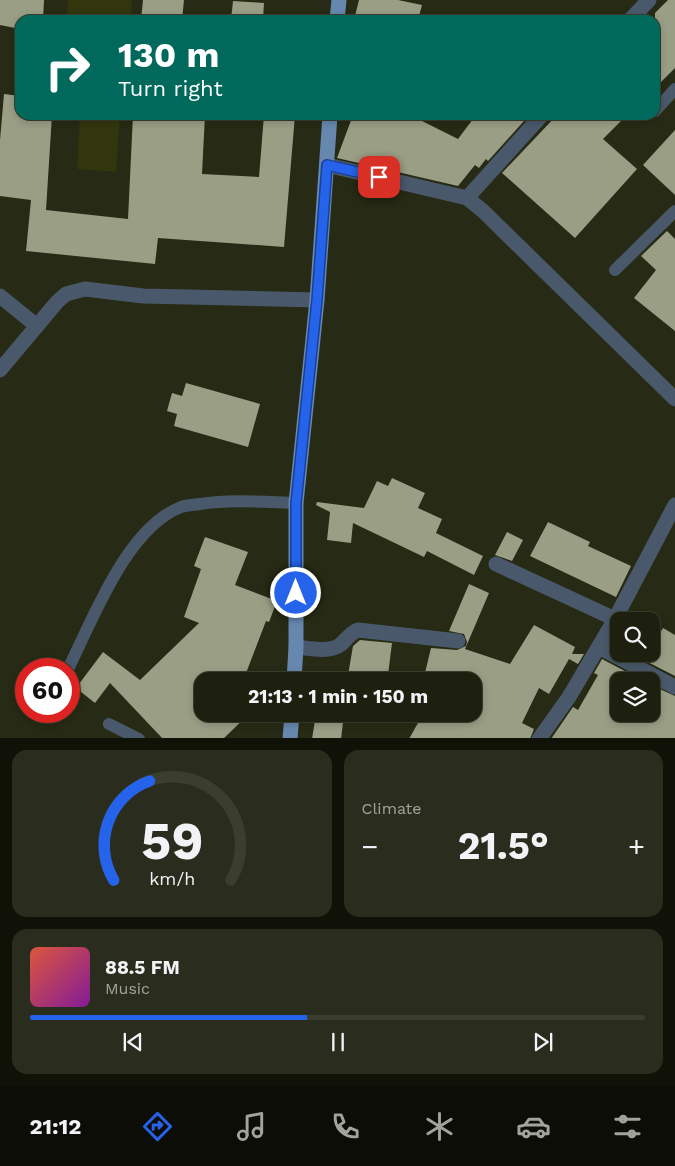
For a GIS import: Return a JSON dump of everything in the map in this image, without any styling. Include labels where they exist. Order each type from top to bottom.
[{"type":"main road","points":[[338,15],[339,0]]},
{"type":"main road","points":[[295,672],[296,503],[317,300],[330,120]]},
{"type":"main road","points":[[290,738],[291,722]]},
{"type":"street","points":[[635,15],[649,0]]},
{"type":"street","points":[[467,198],[537,120]]},
{"type":"street","points":[[327,165],[467,198],[483,211],[675,399]]},
{"type":"street","points":[[0,370],[66,294],[85,288],[144,296],[317,300]]},
{"type":"street","points":[[0,296],[37,326]]},
{"type":"street","points":[[619,612],[675,505]]},
{"type":"street","points":[[496,564],[610,617]]},
{"type":"street","points":[[539,738],[569,697],[610,628]]},
{"type":"street","points":[[296,647],[332,649],[358,630],[458,641]]},
{"type":"street","points":[[599,647],[675,687]]},
{"type":"lane","points":[[660,105],[675,89]]},
{"type":"lane","points":[[615,270],[675,211]]},
{"type":"lane","points":[[73,658],[116,572],[136,542],[156,522],[182,506],[222,501],[296,503]]},
{"type":"lane","points":[[109,724],[139,738]]},
{"type":"green space","points":[[68,0],[132,0],[130,15],[66,15]]},
{"type":"green space","points":[[80,120],[120,120],[116,172],[77,169]]},
{"type":"building","points":[[0,0],[44,0],[43,15],[15,15],[15,28],[0,25]]},
{"type":"building","points":[[143,0],[184,0],[182,15],[142,15]]},
{"type":"building","points":[[359,0],[398,0],[422,5],[419,15],[355,15]]},
{"type":"building","points":[[668,0],[675,0],[675,68],[660,83],[660,15],[655,15]]},
{"type":"building","points":[[233,1],[264,3],[263,15],[232,15]]},
{"type":"building","points":[[4,94],[15,95],[15,120],[52,120],[46,210],[128,219],[133,120],[205,120],[202,174],[259,177],[264,120],[295,120],[284,247],[158,238],[155,264],[26,251],[31,200],[0,196],[0,140]]},
{"type":"building","points":[[351,120],[420,120],[458,139],[472,120],[524,121],[488,161],[486,159],[479,168],[475,165],[458,186],[337,158]]},
{"type":"building","points":[[552,120],[622,120],[603,139],[637,169],[575,238],[502,173]]},
{"type":"building","points":[[675,130],[675,195],[643,165]]},
{"type":"building","points":[[667,231],[675,239],[675,331],[634,298],[656,270],[641,256]]},
{"type":"building","points":[[186,383],[260,404],[248,447],[174,426],[177,414],[167,411],[172,393],[182,396]]},
{"type":"building","points":[[392,478],[425,493],[418,508],[442,519],[436,533],[483,556],[474,575],[427,551],[424,557],[353,523],[351,543],[327,540],[330,512],[316,505],[317,502],[364,508],[377,481],[388,486]]},
{"type":"building","points":[[548,522],[590,542],[588,546],[631,566],[616,597],[530,556]]},
{"type":"building","points":[[507,532],[523,540],[512,561],[495,555]]},
{"type":"building","points":[[205,537],[248,552],[235,585],[277,601],[269,622],[266,621],[246,672],[194,672],[194,722],[241,722],[224,738],[162,738],[110,683],[95,703],[80,691],[80,683],[103,652],[140,680],[199,623],[184,617],[201,569],[194,566]]},
{"type":"building","points":[[469,584],[489,593],[465,649],[510,664],[534,625],[575,647],[572,654],[584,654],[578,664],[569,659],[549,694],[539,688],[522,723],[534,729],[530,738],[410,738],[419,722],[482,722],[482,672],[425,672],[431,648],[457,650],[466,646],[467,642],[464,634],[449,631]]},
{"type":"building","points":[[663,628],[675,635],[675,676],[648,662],[660,662],[660,633]]},
{"type":"building","points":[[360,640],[392,643],[388,672],[349,672],[353,646]]},
{"type":"building","points":[[602,659],[627,672],[610,672],[610,722],[660,722],[660,689],[675,696],[675,738],[552,738],[573,707],[578,710],[598,675],[594,673]]},
{"type":"building","points":[[315,722],[343,722],[341,738],[312,738]]},
{"type":"route","points":[[296,593],[296,503],[317,300],[327,165],[379,177]]}]
